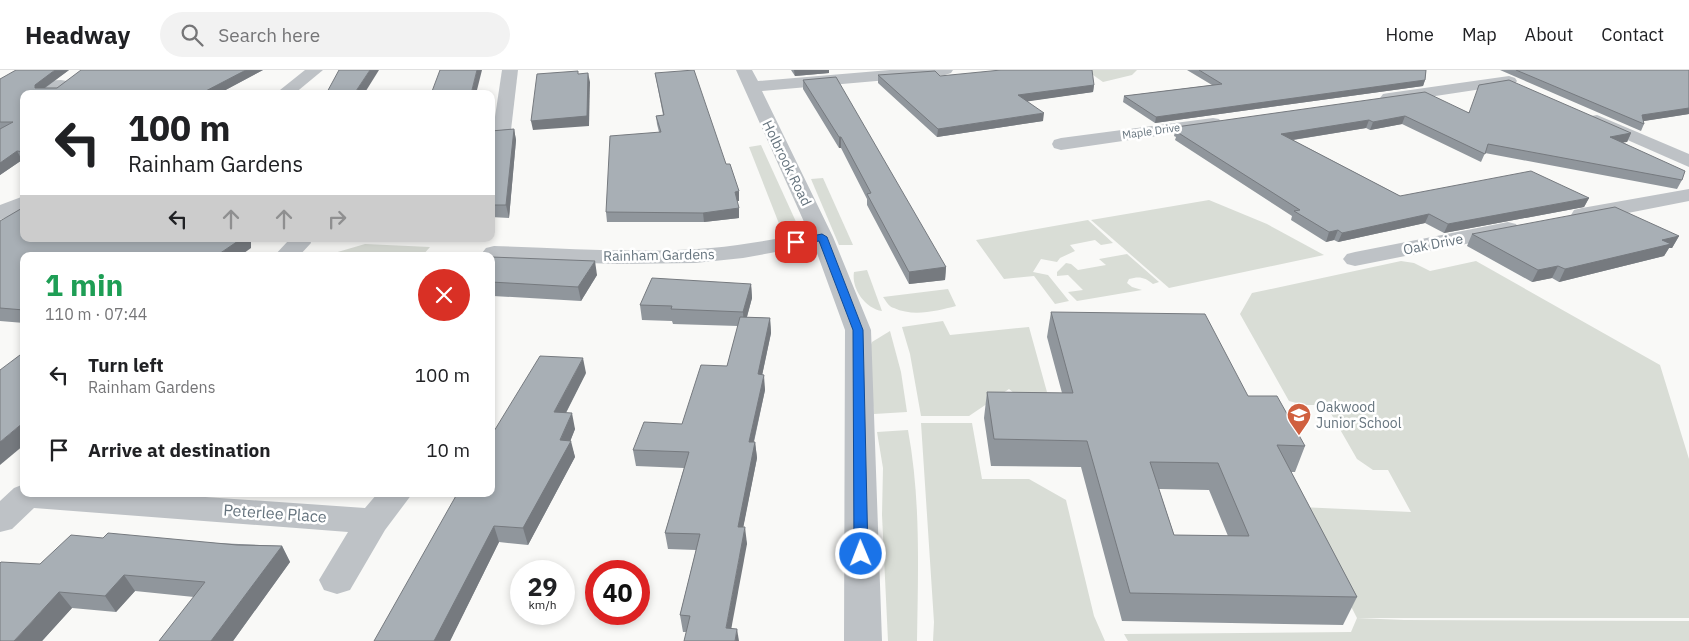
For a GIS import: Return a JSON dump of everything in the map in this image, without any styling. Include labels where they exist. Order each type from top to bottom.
[{"type":"street","points":[[288,90],[315,70]]},
{"type":"street","points":[[502,130],[498,109],[510,70]]},
{"type":"street","points":[[747,79],[945,70]]},
{"type":"street","points":[[1484,70],[1526,89]]},
{"type":"street","points":[[31,86],[55,90],[76,75]]},
{"type":"street","name":"Holbrook Road","points":[[747,79],[822,237],[858,330],[863,641]]},
{"type":"street","points":[[1373,100],[1509,81]]},
{"type":"street","points":[[1580,112],[1689,161]]},
{"type":"street","name":"Maple Drive","points":[[1062,144],[1226,121]]},
{"type":"street","points":[[1669,152],[1689,149]]},
{"type":"street","points":[[1564,219],[1689,195]]},
{"type":"street","points":[[0,214],[20,204]]},
{"type":"street","points":[[0,214],[20,216]]},
{"type":"street","name":"Oak Drive","points":[[1355,259],[1525,226]]},
{"type":"street","name":"Rainham Gardens","points":[[495,253],[649,258],[696,256],[744,252],[822,237]]},
{"type":"street","points":[[290,252],[300,242]]},
{"type":"street","points":[[0,520],[26,497]]},
{"type":"street","name":"Peterlee Place","points":[[55,497],[373,521]]},
{"type":"street","points":[[337,580],[373,521],[393,497]]},
{"type":"shaded area","points":[[1086,70],[1137,70],[1132,75],[1103,82]]},
{"type":"shaded area","points":[[761,145],[797,224],[794,233],[785,239],[749,147]]},
{"type":"shaded area","points":[[823,178],[853,245],[839,245],[811,179]]},
{"type":"shaded area","points":[[1209,200],[1267,224],[1324,255],[1169,288],[1091,220]]},
{"type":"shaded area","points":[[1088,220],[1113,243],[1101,245],[1095,240],[1070,245],[1075,251],[1060,258],[1057,262],[1041,259],[1033,272],[1048,275],[1069,301],[1055,304],[1034,276],[1004,279],[976,240]]},
{"type":"shaded area","points":[[365,244],[430,247],[426,252],[338,252]]},
{"type":"shaded area","points":[[1127,254],[1159,282],[1153,284],[1139,277],[1133,278],[1129,279],[1127,283],[1132,287],[1142,290],[1077,301],[1068,292],[1083,290],[1068,275],[1057,276],[1057,272],[1066,263],[1071,264],[1078,270],[1106,265],[1099,259]]},
{"type":"shaded area","points":[[1401,261],[1414,263],[1430,271],[1476,261],[1660,365],[1689,459],[1689,618],[1357,618],[1300,507],[1411,512],[1388,470],[1373,470],[1357,459],[1326,405],[1304,405],[1289,401],[1240,314],[1252,293]]},
{"type":"shaded area","points":[[867,270],[882,311],[865,302],[857,291],[854,272]]},
{"type":"shaded area","points":[[948,289],[956,306],[917,313],[901,311],[892,307],[883,297]]},
{"type":"shaded area","points":[[943,321],[950,335],[1029,327],[1050,403],[1027,404],[1009,389],[969,416],[921,416],[910,354],[902,327]]},
{"type":"shaded area","points":[[890,331],[901,372],[907,412],[874,414],[867,354],[872,342]]},
{"type":"shaded area","points":[[921,423],[972,423],[982,479],[1029,479],[1066,500],[1094,616],[1105,641],[933,641],[934,622]]},
{"type":"shaded area","points":[[908,430],[917,509],[917,641],[888,641],[882,515],[883,468],[877,432]]},
{"type":"shaded area","points":[[1357,618],[1404,620],[1689,621],[1689,641],[1128,641],[1124,634],[1351,632]]},
{"type":"building","points":[[16,70],[55,70],[35,85],[35,88],[57,88],[81,70],[246,70],[208,90],[20,90],[20,151],[17,151],[0,163],[0,129],[13,122],[0,122],[0,79]]},
{"type":"building","points":[[339,70],[370,70],[357,90],[328,90]]},
{"type":"building","points":[[440,70],[477,70],[472,90],[432,90]]},
{"type":"building","points":[[694,70],[726,164],[730,164],[739,191],[735,192],[739,208],[703,213],[606,212],[610,136],[661,132],[656,116],[664,115],[655,73]]},
{"type":"building","points":[[1001,70],[1092,70],[1094,85],[1018,95],[1044,113],[938,129],[878,75],[935,71],[940,76]]},
{"type":"building","points":[[1199,70],[1426,70],[1425,80],[1156,117],[1124,96],[1222,84]]},
{"type":"building","points":[[1516,70],[1689,70],[1689,108],[1642,115],[1644,124]]},
{"type":"building","points":[[578,71],[578,74],[588,73],[587,116],[531,121],[537,74]]},
{"type":"building","points":[[836,77],[946,267],[909,272],[867,194],[871,193],[841,137],[839,137],[803,80]]},
{"type":"building","points":[[1509,80],[1631,133],[1610,137],[1685,171],[1682,180],[1488,144],[1485,154],[1405,116],[1281,134],[1400,196],[1531,171],[1589,198],[1448,224],[1429,214],[1342,233],[1338,230],[1329,232],[1294,211],[1300,210],[1177,132],[1182,131],[1176,127],[1425,92],[1469,113],[1479,85]]},
{"type":"building","points":[[514,129],[506,205],[495,205],[495,131]]},
{"type":"building","points":[[1615,207],[1679,236],[1662,240],[1671,244],[1565,269],[1558,266],[1538,270],[1472,234]]},
{"type":"building","points":[[20,209],[20,242],[237,242],[222,252],[20,252],[20,310],[0,308],[0,221]]},
{"type":"building","points":[[495,257],[595,261],[578,287],[495,282]]},
{"type":"building","points":[[652,278],[751,284],[743,312],[671,309],[672,306],[640,305]]},
{"type":"building","points":[[1051,312],[1205,314],[1248,396],[1277,396],[1305,446],[1277,445],[1357,597],[1130,593],[1087,441],[994,439],[987,392],[1073,393]],"holes":[[[1150,462],[1218,463],[1249,536],[1174,535]]]},
{"type":"building","points":[[740,317],[770,318],[758,374],[764,375],[749,442],[755,442],[738,527],[745,527],[726,628],[737,629],[735,641],[684,641],[690,616],[680,615],[700,534],[665,533],[689,452],[633,450],[644,422],[682,424],[701,365],[727,366]]},
{"type":"building","points":[[20,355],[20,425],[0,442],[0,370]]},
{"type":"building","points":[[540,356],[583,358],[554,412],[572,413],[560,440],[571,441],[523,528],[494,526],[434,641],[374,641],[455,497],[495,497],[495,429]]},
{"type":"building","points":[[108,533],[237,545],[282,546],[211,641],[159,641],[205,582],[124,575],[105,596],[59,592],[14,641],[0,641],[1,562],[40,564],[71,535],[103,538]]},
{"type":"place","name":"Oakwood Junior School","points":[[1299,436]]},
{"type":"route","points":[[796,242],[822,237],[858,330],[861,554]]}]
